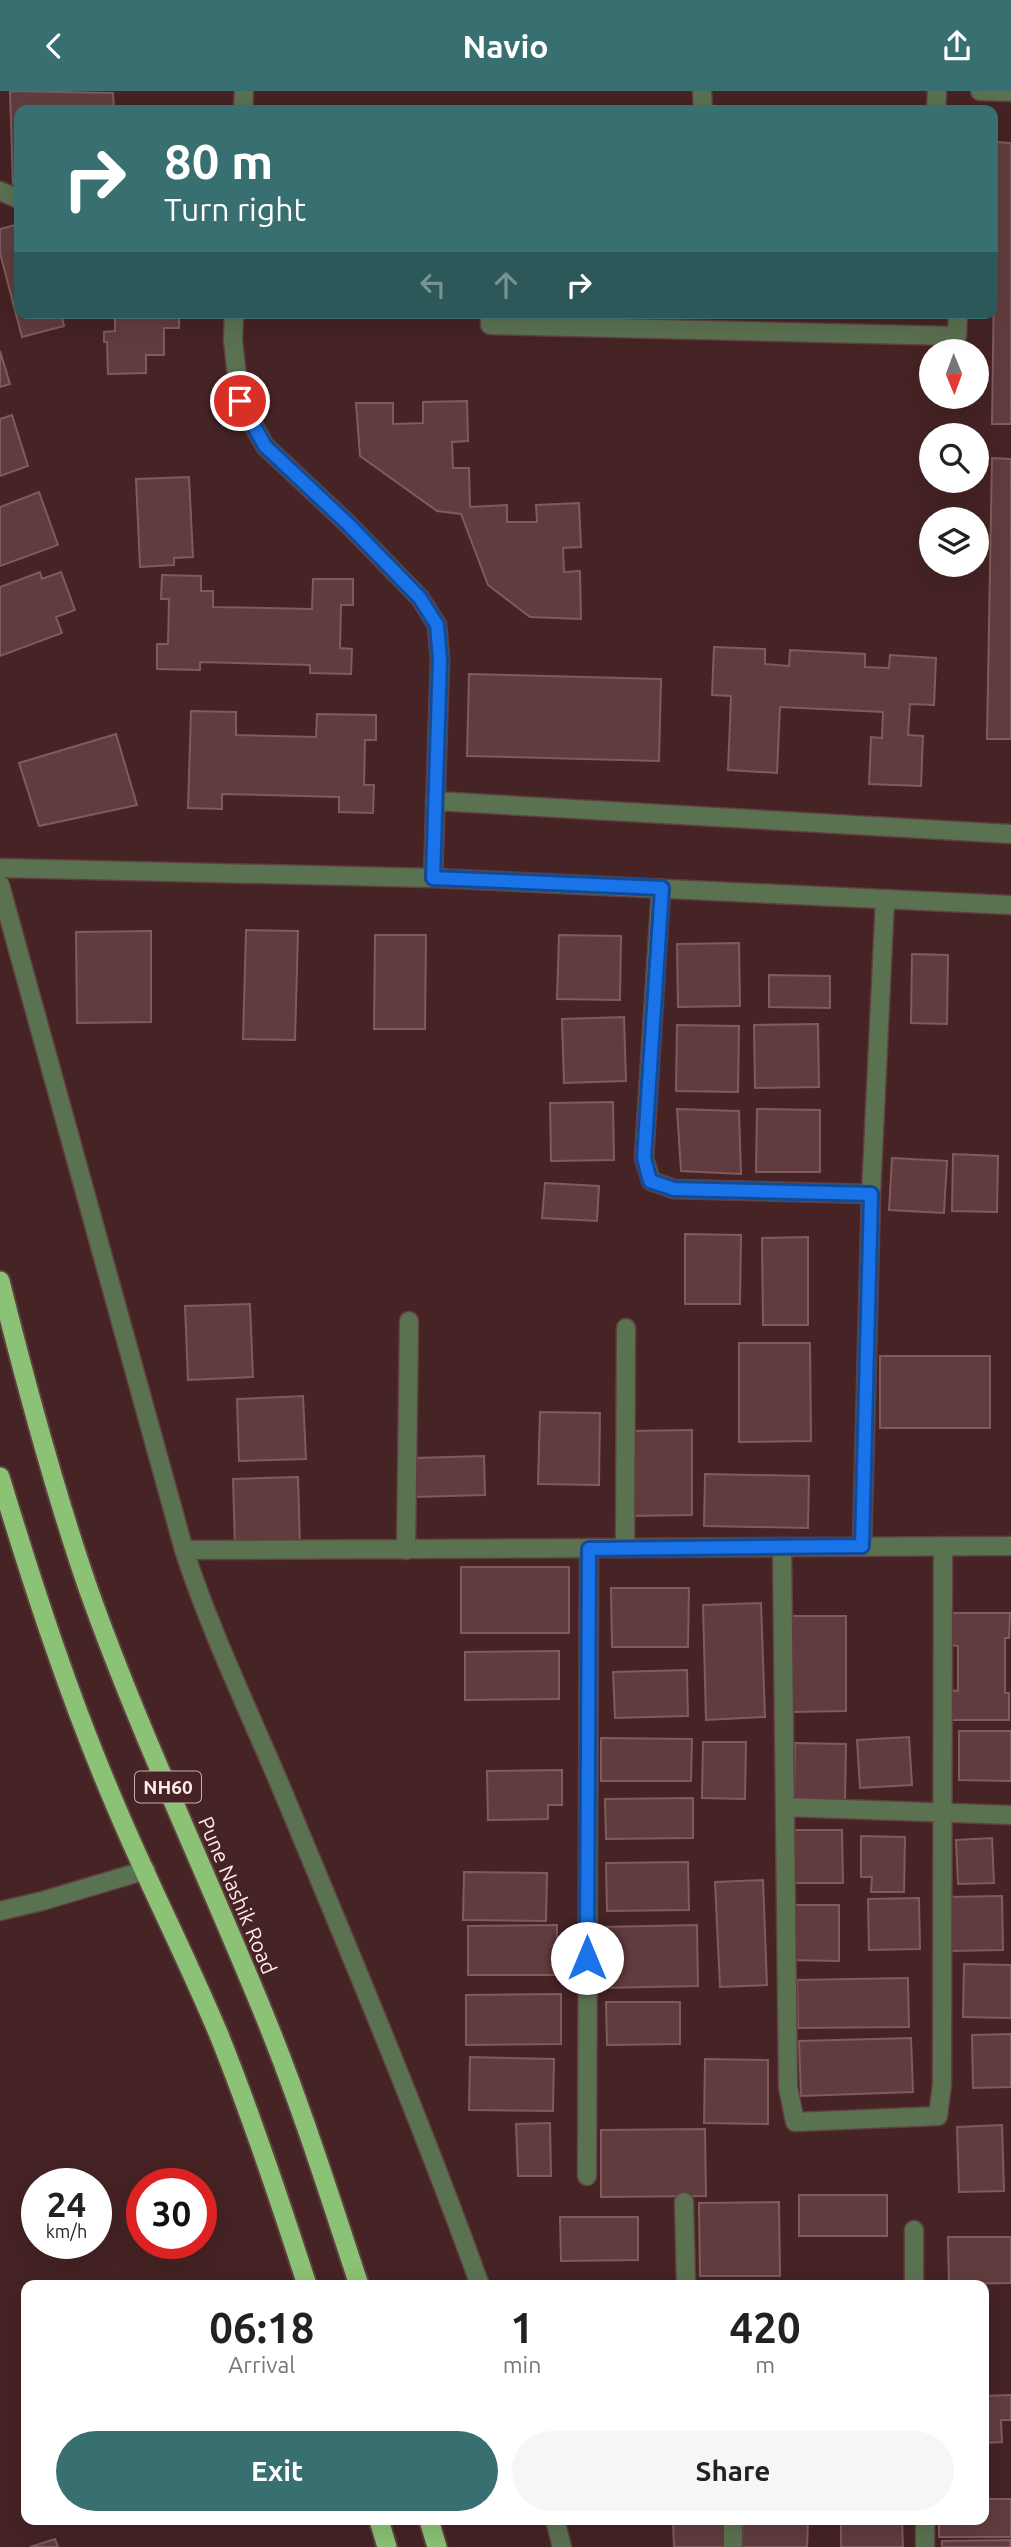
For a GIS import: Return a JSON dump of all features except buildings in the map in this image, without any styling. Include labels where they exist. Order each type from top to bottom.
[{"type":"highway","name":"Pune Nashik Road","points":[[0,1281],[51,1470],[89,1591],[264,2013],[306,2123],[357,2280]]},
{"type":"highway","name":"NH60","points":[[0,1477],[67,1680],[114,1803],[219,2036],[268,2163],[305,2280]]},
{"type":"highway","points":[[380,2525],[387,2547]]},
{"type":"highway","points":[[430,2525],[437,2547]]},
{"type":"street","points":[[980,91],[1011,92]]},
{"type":"street","points":[[234,319],[233,341],[240,401],[265,446],[348,524],[420,598],[437,625],[440,659],[433,878]]},
{"type":"street","points":[[490,319],[490,325],[957,336],[958,319]]},
{"type":"street","points":[[435,801],[1011,834]]},
{"type":"street","points":[[0,868],[433,878],[1011,905]]},
{"type":"street","points":[[0,885],[184,1551],[202,1604],[304,1844],[452,2206],[478,2280]]},
{"type":"street","points":[[662,888],[644,1158],[650,1181],[674,1189],[871,1194]]},
{"type":"street","points":[[862,1546],[871,1194],[885,899]]},
{"type":"street","points":[[406,1550],[409,1321]]},
{"type":"street","points":[[625,1548],[626,1328]]},
{"type":"street","points":[[782,1547],[788,2087],[795,2122],[938,2116],[942,2084],[943,1546]]},
{"type":"street","points":[[184,1551],[1011,1546]]},
{"type":"street","points":[[587,2176],[589,1549]]},
{"type":"street","points":[[785,1807],[1011,1815]]},
{"type":"street","points":[[0,1911],[146,1870]]},
{"type":"street","points":[[684,2202],[686,2280]]},
{"type":"street","points":[[914,2230],[914,2280]]},
{"type":"street","points":[[556,2525],[562,2547]]},
{"type":"street","points":[[733,2525],[733,2547]]},
{"type":"street","points":[[925,2525],[925,2547]]},
{"type":"route","points":[[240,401],[265,446],[348,524],[420,598],[437,625],[440,659],[433,878],[662,888],[644,1158],[650,1181],[674,1189],[871,1194],[862,1546],[589,1549],[587,1958]]}]
